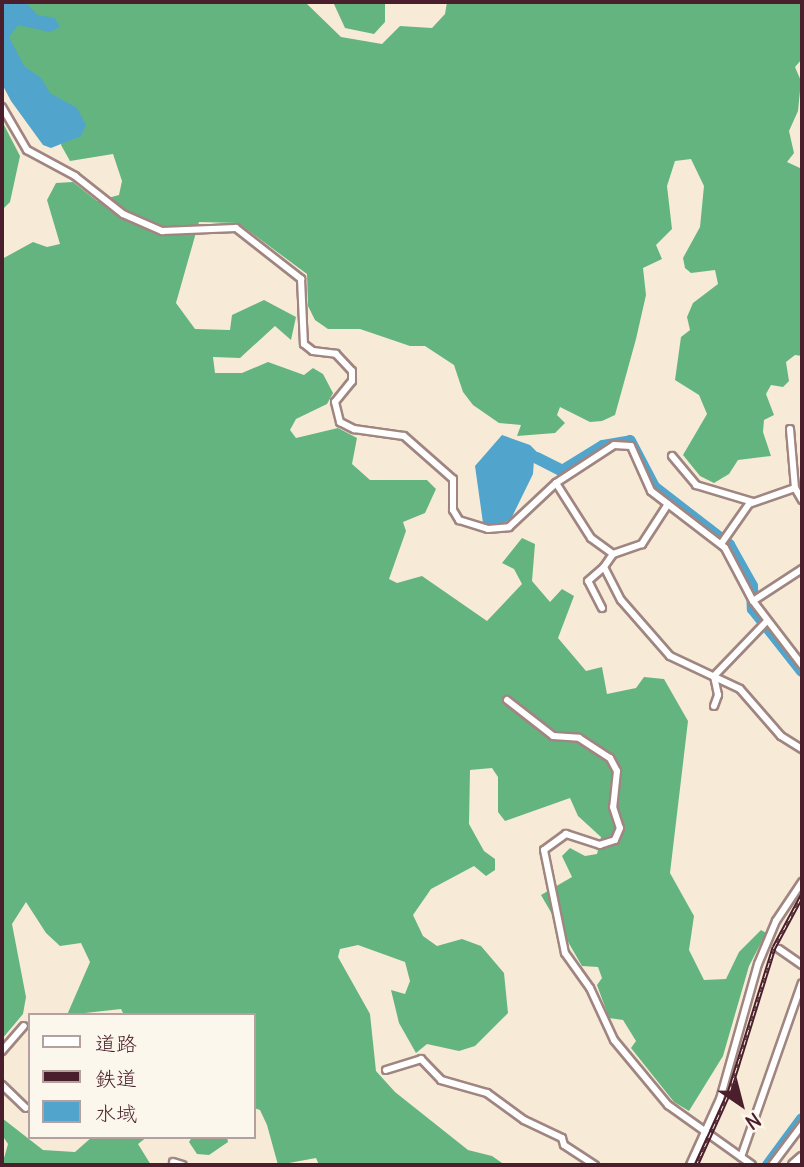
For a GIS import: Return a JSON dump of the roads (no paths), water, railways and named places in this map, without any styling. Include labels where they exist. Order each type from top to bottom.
[{"type":"main road","points":[[794,1165],[802,1158]]},
{"type":"street","points":[[2,107],[27,150],[75,176],[122,214],[162,231],[236,228],[301,279],[304,344],[313,351],[336,354],[352,371],[352,381],[335,402],[340,422],[354,429],[404,436],[453,479],[453,510],[459,520],[488,529],[509,527],[556,483],[605,451],[624,445],[631,446],[651,491],[721,544],[753,601],[802,665]]},
{"type":"street","points":[[790,429],[795,488],[802,500]]},
{"type":"street","points":[[672,456],[696,485],[753,502]]},
{"type":"street","points":[[556,483],[591,538],[613,554]]},
{"type":"street","points":[[721,544],[753,502],[795,488]]},
{"type":"street","points":[[602,608],[588,582],[613,554],[642,544],[668,503]]},
{"type":"street","points":[[604,567],[629,611],[670,656],[740,689],[781,736],[802,749]]},
{"type":"street","points":[[753,601],[802,569]]},
{"type":"street","points":[[714,676],[767,621]]},
{"type":"street","points":[[714,676],[718,695],[715,706]]},
{"type":"street","points":[[507,700],[553,736],[579,738],[615,764],[618,778],[613,807],[620,828],[615,840],[600,845],[566,834],[544,850],[565,953],[585,978],[614,1040],[668,1105],[752,1165]]},
{"type":"street","points":[[690,1165],[720,1099],[758,964],[776,922],[802,882]]},
{"type":"street","points":[[779,949],[802,965]]},
{"type":"street","points":[[741,1157],[802,983]]},
{"type":"street","points":[[2,1051],[24,1026]]},
{"type":"street","points":[[386,1070],[421,1059],[441,1080],[487,1093],[524,1120],[562,1138],[564,1145],[595,1165]]},
{"type":"street","points":[[2,1085],[26,1108]]},
{"type":"street","points":[[772,1165],[802,1125]]},
{"type":"street","points":[[173,1162],[183,1165]]},
{"type":"water","points":[[2,2],[25,2],[38,15],[55,18],[60,27],[50,32],[18,25],[9,37],[24,66],[41,78],[50,93],[77,108],[86,125],[81,136],[51,148],[43,145],[11,101],[2,84]]},
{"type":"water","points":[[502,435],[530,445],[541,456],[534,460],[533,474],[511,519],[496,527],[483,523],[475,466]]},
{"type":"waterway","points":[[537,458],[562,471],[603,446],[630,441],[654,487],[729,545],[752,586],[753,609],[802,671]]},
{"type":"waterway","points":[[768,1165],[802,1119]]},
{"type":"railway","points":[[696,1165],[729,1092],[774,947],[802,895]]}]
